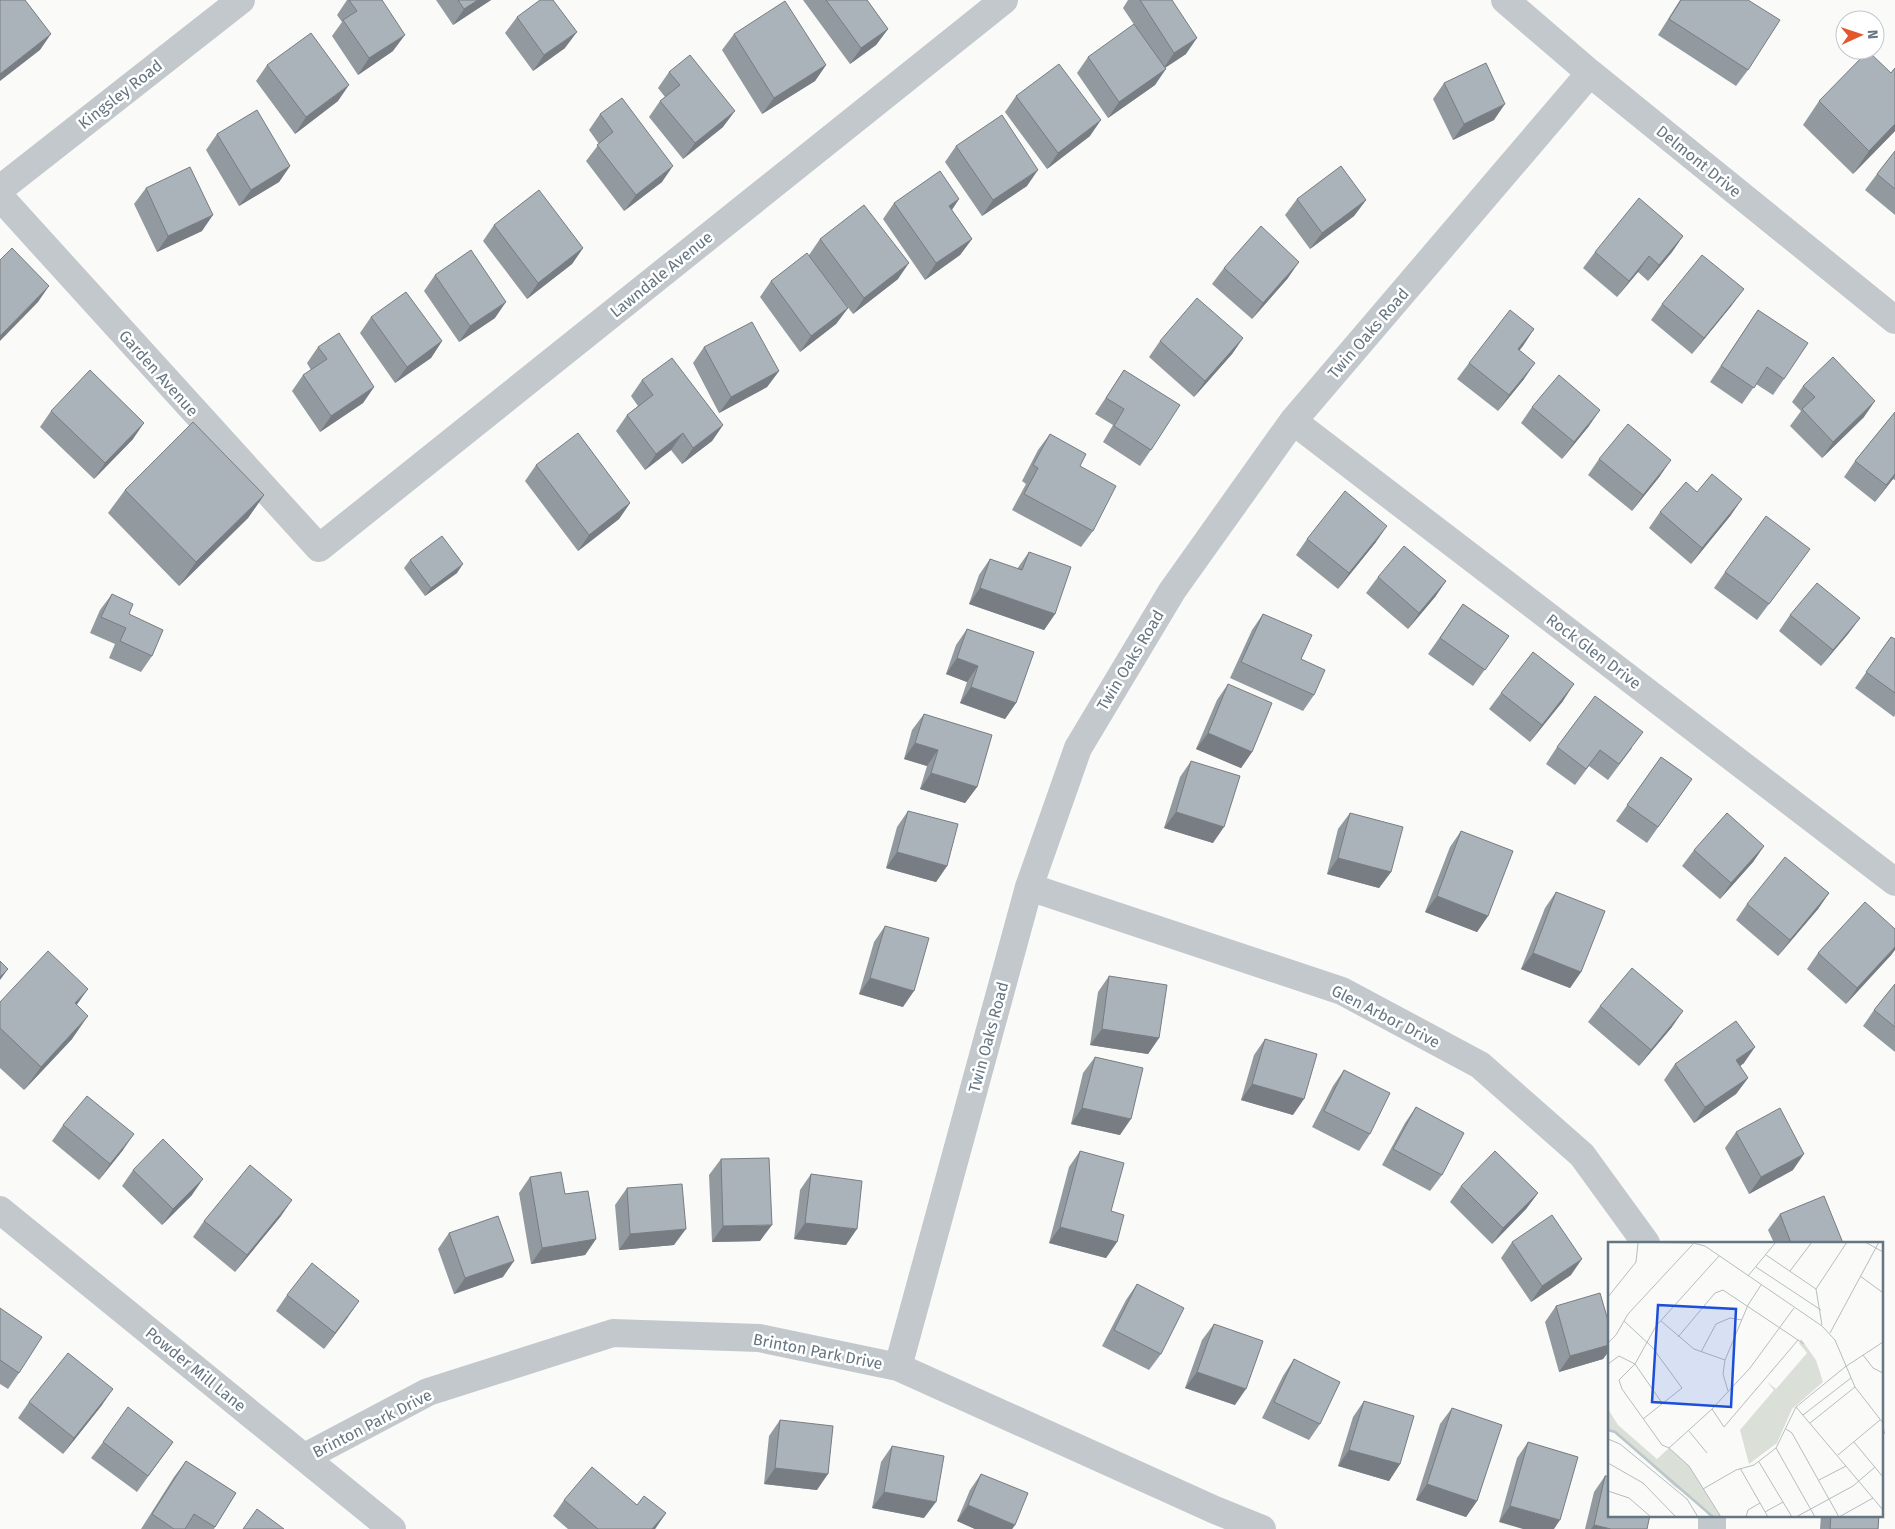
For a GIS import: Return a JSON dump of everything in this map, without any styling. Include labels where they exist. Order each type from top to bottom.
[{"type":"street","name":"Kingsley Road","points":[[0,188],[241,0]]},
{"type":"street","name":"Lawndale Avenue","points":[[318,548],[1004,0]]},
{"type":"street","name":"Delmont Drive","points":[[1505,0],[1590,74],[1895,320]]},
{"type":"street","name":"Twin Oaks Road","points":[[898,1367],[1029,887],[1078,748],[1172,591],[1293,420],[1590,74]]},
{"type":"street","name":"Garden Avenue","points":[[0,197],[318,548]]},
{"type":"street","name":"Rock Glen Drive","points":[[1293,420],[1895,882]]},
{"type":"street","name":"Glen Arbor Drive","points":[[1029,887],[1342,991],[1480,1065],[1582,1155],[1645,1242]]},
{"type":"street","name":"Powder Mill Lane","points":[[0,1210],[392,1529]]},
{"type":"street","name":"Brinton Park Drive","points":[[305,1457],[428,1392],[613,1333],[760,1338],[898,1367],[1215,1510],[1262,1529]]},
{"type":"street","points":[[1712,1516],[1712,1529]]},
{"type":"building","points":[[0,0],[25,0],[51,34],[0,74]]},
{"type":"building","points":[[349,0],[382,0],[405,35],[369,58],[343,20],[357,11]]},
{"type":"building","points":[[458,0],[478,0],[464,9]]},
{"type":"building","points":[[540,0],[553,0],[577,32],[544,55],[517,17]]},
{"type":"building","points":[[826,0],[867,0],[888,29],[861,48]]},
{"type":"building","points":[[1140,0],[1172,0],[1197,38],[1174,53]]},
{"type":"building","points":[[1681,0],[1748,0],[1780,20],[1748,70],[1669,19]]},
{"type":"building","points":[[785,1],[826,65],[774,98],[734,34]]},
{"type":"building","points":[[1134,24],[1166,69],[1119,102],[1088,57]]},
{"type":"building","points":[[311,33],[349,85],[306,117],[267,65]]},
{"type":"building","points":[[690,55],[735,111],[695,143],[660,101],[680,85],[669,72]]},
{"type":"building","points":[[1859,60],[1877,60],[1891,73],[1895,68],[1895,124],[1869,151],[1819,101]]},
{"type":"building","points":[[1486,63],[1505,104],[1464,124],[1444,83]]},
{"type":"building","points":[[1059,64],[1101,120],[1058,153],[1016,96]]},
{"type":"building","points":[[622,98],[673,166],[636,195],[597,145],[613,132],[600,114]]},
{"type":"building","points":[[257,110],[290,166],[251,190],[217,134]]},
{"type":"building","points":[[1002,115],[1038,170],[993,200],[956,146]]},
{"type":"building","points":[[1895,151],[1895,189],[1877,174]]},
{"type":"building","points":[[1341,166],[1366,200],[1322,233],[1297,199]]},
{"type":"building","points":[[190,167],[213,215],[168,236],[146,188]]},
{"type":"building","points":[[940,171],[959,199],[949,206],[972,239],[936,263],[894,203]]},
{"type":"building","points":[[539,190],[583,248],[538,283],[494,225]]},
{"type":"building","points":[[1639,198],[1683,236],[1659,265],[1649,256],[1629,281],[1595,252]]},
{"type":"building","points":[[864,205],[909,263],[864,298],[820,239]]},
{"type":"building","points":[[1261,226],[1299,262],[1263,303],[1224,268]]},
{"type":"building","points":[[12,248],[49,286],[0,336],[0,260]]},
{"type":"building","points":[[471,250],[506,302],[470,326],[435,275]]},
{"type":"building","points":[[807,253],[848,308],[811,336],[771,281]]},
{"type":"building","points":[[1702,255],[1744,289],[1704,338],[1662,304]]},
{"type":"building","points":[[406,292],[442,341],[407,367],[371,317]]},
{"type":"building","points":[[1197,298],[1243,338],[1205,381],[1160,341]]},
{"type":"building","points":[[1510,310],[1534,329],[1518,349],[1535,363],[1509,395],[1469,363]]},
{"type":"building","points":[[1758,310],[1808,343],[1784,379],[1767,367],[1754,388],[1721,366]]},
{"type":"building","points":[[752,322],[779,371],[731,397],[704,347]]},
{"type":"building","points":[[339,333],[374,387],[331,416],[303,375],[327,359],[318,347]]},
{"type":"building","points":[[1833,357],[1875,401],[1833,442],[1802,409],[1815,397],[1803,386]]},
{"type":"building","points":[[672,358],[723,425],[693,448],[683,433],[656,454],[627,415],[653,395],[642,380]]},
{"type":"building","points":[[90,370],[144,423],[105,463],[51,411]]},
{"type":"building","points":[[1124,370],[1180,405],[1151,450],[1114,426],[1124,409],[1106,398]]},
{"type":"building","points":[[1559,375],[1600,410],[1574,442],[1532,407]]},
{"type":"building","points":[[1895,412],[1895,474],[1886,485],[1855,461]]},
{"type":"building","points":[[193,422],[264,495],[196,562],[125,490]]},
{"type":"building","points":[[1628,424],[1671,460],[1643,495],[1599,459]]},
{"type":"building","points":[[578,433],[630,503],[589,535],[536,465]]},
{"type":"building","points":[[1050,434],[1086,454],[1080,466],[1116,486],[1093,531],[1024,494],[1038,468],[1033,465]]},
{"type":"building","points":[[1712,474],[1742,499],[1702,548],[1660,512],[1686,482],[1697,492]]},
{"type":"building","points":[[1345,491],[1387,526],[1349,573],[1307,539]]},
{"type":"building","points":[[1766,516],[1810,549],[1769,604],[1725,572]]},
{"type":"building","points":[[442,536],[463,564],[431,588],[410,560]]},
{"type":"building","points":[[1404,546],[1446,581],[1419,613],[1378,577]]},
{"type":"building","points":[[1029,552],[1071,567],[1055,614],[980,588],[990,559],[1022,570]]},
{"type":"building","points":[[1817,583],[1860,618],[1833,650],[1790,615]]},
{"type":"building","points":[[112,594],[133,604],[129,614],[163,630],[152,656],[120,641],[126,628],[101,617]]},
{"type":"building","points":[[1463,604],[1509,636],[1485,670],[1440,638]]},
{"type":"building","points":[[1263,614],[1312,635],[1301,659],[1325,670],[1314,695],[1241,662]]},
{"type":"building","points":[[967,629],[1034,652],[1016,703],[971,687],[978,666],[957,658]]},
{"type":"building","points":[[1891,637],[1895,639],[1895,693],[1866,672]]},
{"type":"building","points":[[1533,652],[1574,684],[1542,725],[1501,693]]},
{"type":"building","points":[[1228,684],[1272,703],[1252,752],[1208,733]]},
{"type":"building","points":[[1595,696],[1643,732],[1619,764],[1600,750],[1586,769],[1557,747]]},
{"type":"building","points":[[924,714],[992,735],[977,787],[931,773],[938,750],[915,743]]},
{"type":"building","points":[[1661,757],[1692,779],[1658,827],[1627,805]]},
{"type":"building","points":[[1191,761],[1240,776],[1224,827],[1176,812]]},
{"type":"building","points":[[908,811],[958,824],[947,866],[897,852]]},
{"type":"building","points":[[1350,813],[1403,827],[1391,872],[1338,858]]},
{"type":"building","points":[[1727,813],[1764,846],[1731,883],[1694,850]]},
{"type":"building","points":[[1461,831],[1513,851],[1488,916],[1437,896]]},
{"type":"building","points":[[1785,857],[1829,893],[1790,940],[1747,904]]},
{"type":"building","points":[[1556,892],[1605,911],[1581,972],[1533,953]]},
{"type":"building","points":[[1865,902],[1895,929],[1895,947],[1857,988],[1818,953]]},
{"type":"building","points":[[885,926],[929,938],[914,991],[870,978]]},
{"type":"building","points":[[48,951],[88,989],[75,1003],[88,1016],[41,1067],[0,1028],[0,1002]]},
{"type":"building","points":[[0,961],[8,969],[0,977]]},
{"type":"building","points":[[1632,968],[1683,1011],[1651,1050],[1600,1006]]},
{"type":"building","points":[[1109,976],[1167,985],[1159,1038],[1102,1029]]},
{"type":"building","points":[[1895,984],[1895,1027],[1874,1010]]},
{"type":"building","points":[[1736,1021],[1755,1047],[1736,1060],[1748,1078],[1705,1107],[1675,1064]]},
{"type":"building","points":[[1265,1039],[1317,1054],[1304,1099],[1252,1084]]},
{"type":"building","points":[[1095,1057],[1143,1068],[1131,1119],[1082,1108]]},
{"type":"building","points":[[1344,1070],[1390,1093],[1370,1134],[1324,1111]]},
{"type":"building","points":[[87,1096],[134,1134],[110,1164],[63,1125]]},
{"type":"building","points":[[1416,1107],[1464,1133],[1442,1175],[1393,1149]]},
{"type":"building","points":[[1780,1108],[1804,1154],[1761,1177],[1736,1132]]},
{"type":"building","points":[[163,1139],[203,1179],[173,1209],[133,1170]]},
{"type":"building","points":[[1080,1151],[1124,1163],[1111,1211],[1124,1215],[1117,1242],[1060,1227]]},
{"type":"building","points":[[1495,1151],[1538,1193],[1503,1228],[1461,1186]]},
{"type":"building","points":[[769,1158],[772,1225],[723,1226],[721,1159]]},
{"type":"building","points":[[250,1165],[292,1200],[247,1255],[204,1221]]},
{"type":"building","points":[[561,1172],[565,1194],[588,1191],[596,1239],[542,1248],[530,1177]]},
{"type":"building","points":[[811,1174],[862,1181],[857,1229],[805,1223]]},
{"type":"building","points":[[682,1184],[686,1229],[630,1234],[627,1188]]},
{"type":"building","points":[[1824,1196],[1843,1242],[1791,1242],[1780,1214]]},
{"type":"building","points":[[1552,1215],[1582,1259],[1542,1286],[1512,1242]]},
{"type":"building","points":[[498,1216],[514,1261],[465,1278],[449,1233]]},
{"type":"building","points":[[312,1263],[359,1301],[335,1333],[287,1295]]},
{"type":"building","points":[[1137,1284],[1184,1308],[1161,1354],[1114,1330]]},
{"type":"building","points":[[1600,1293],[1608,1321],[1608,1345],[1570,1356],[1556,1306]]},
{"type":"building","points":[[0,1308],[42,1337],[19,1373],[0,1360]]},
{"type":"building","points":[[1214,1324],[1263,1341],[1246,1389],[1197,1372]]},
{"type":"building","points":[[68,1353],[113,1389],[74,1438],[29,1402]]},
{"type":"building","points":[[1294,1359],[1340,1382],[1320,1424],[1274,1402]]},
{"type":"building","points":[[1364,1401],[1414,1416],[1400,1464],[1349,1450]]},
{"type":"building","points":[[128,1407],[173,1442],[148,1476],[103,1442]]},
{"type":"building","points":[[1452,1408],[1502,1425],[1477,1501],[1427,1484]]},
{"type":"building","points":[[1882,1411],[1884,1434],[1882,1434]]},
{"type":"building","points":[[780,1420],[833,1426],[828,1474],[775,1468]]},
{"type":"building","points":[[1528,1442],[1578,1457],[1560,1520],[1510,1506]]},
{"type":"building","points":[[892,1446],[944,1456],[936,1502],[884,1492]]},
{"type":"building","points":[[186,1461],[236,1493],[215,1527],[194,1514],[185,1529],[174,1529],[152,1514]]},
{"type":"building","points":[[592,1467],[637,1505],[644,1496],[666,1513],[652,1529],[598,1529],[564,1500]]},
{"type":"building","points":[[981,1474],[1028,1493],[1015,1525],[968,1505]]},
{"type":"building","points":[[1605,1476],[1608,1476],[1608,1516],[1650,1516],[1647,1529],[1611,1529],[1594,1525]]},
{"type":"building","points":[[257,1509],[284,1529],[243,1529]]},
{"type":"building","points":[[1831,1516],[1879,1516],[1878,1529],[1830,1529]]}]
